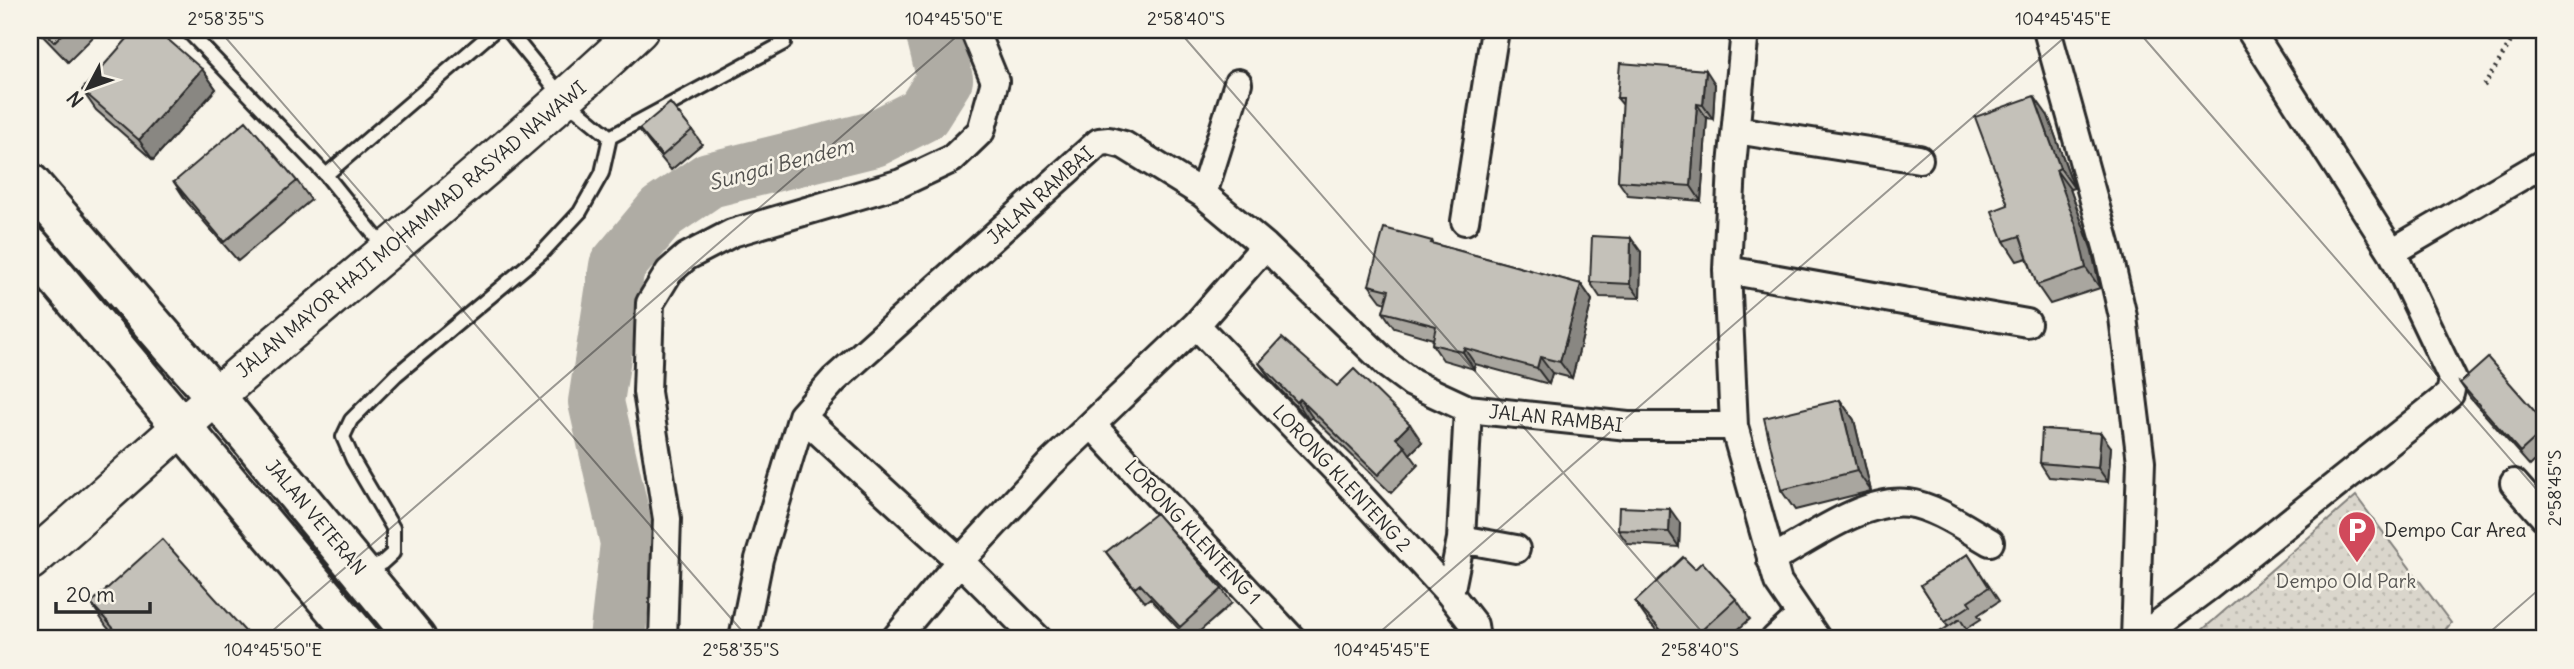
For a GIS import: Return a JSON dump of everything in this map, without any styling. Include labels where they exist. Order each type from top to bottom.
[{"type":"highway","name":"JALAN VETERAN","points":[[30,183],[215,396],[416,639]]},
{"type":"highway","points":[[30,246],[360,639]]},
{"type":"street","name":"JALAN MAYOR HAJI MOHAMMAD RASYAD NAWAWI","points":[[30,561],[215,396],[565,100],[639,30]]},
{"type":"street","points":[[663,639],[667,519],[646,392],[650,303],[669,272],[686,257],[732,233],[901,183],[952,159],[981,131],[995,81],[974,30]]},
{"type":"street","points":[[1465,221],[1495,30]]},
{"type":"street","points":[[1745,30],[1731,166],[1727,270],[1734,426],[1778,582],[1817,639]]},
{"type":"street","points":[[2047,30],[2105,238],[2123,317],[2141,462],[2136,639]]},
{"type":"street","points":[[2136,639],[2208,587],[2450,394],[2453,380],[2392,252],[2250,30]]},
{"type":"street","points":[[1203,194],[1238,83]]},
{"type":"street","points":[[1736,130],[1919,159]]},
{"type":"street","name":"JALAN RAMBAI","points":[[743,639],[759,559],[802,416],[834,380],[1099,142],[1109,141],[1124,145],[1203,194],[1265,246],[1389,366],[1412,383],[1468,409],[1628,426],[1734,426]]},
{"type":"street","points":[[2392,252],[2544,163]]},
{"type":"street","points":[[895,639],[960,561],[1048,466],[1196,325],[1265,246]]},
{"type":"street","points":[[1727,270],[2027,323]]},
{"type":"street","name":"LORONG KLENTENG 2","points":[[1196,325],[1337,471],[1450,594],[1474,625],[1476,639]]},
{"type":"street","points":[[1450,594],[1461,539],[1468,409]]},
{"type":"street","points":[[802,416],[960,561],[1038,639]]},
{"type":"street","name":"LORONG KLENTENG 1","points":[[1093,426],[1292,639]]},
{"type":"street","points":[[2514,483],[2544,517]]},
{"type":"street","points":[[1771,560],[1865,508],[1890,503],[1909,503],[1944,516],[1990,542]]},
{"type":"street","points":[[1461,539],[1516,550]]},
{"type":"street","points":[[1774,639],[1800,616]]},
{"type":"lane","points":[[187,30],[326,175],[387,250]]},
{"type":"lane","points":[[326,175],[495,30]]},
{"type":"lane","points":[[508,30],[565,100],[610,137]]},
{"type":"lane","points":[[359,570],[382,563],[393,553],[393,528],[353,460],[343,436],[351,420],[396,376],[541,254],[580,212],[602,173],[610,137],[784,43]]},
{"type":"path","points":[[2484,86],[2518,30]]},
{"type":"green space","name":"Dempo Old Park","points":[[2356,496],[2451,623],[2438,639],[2192,639]]},
{"type":"building","points":[[42,30],[66,30],[54,42]]},
{"type":"building","points":[[135,30],[157,30],[202,69],[139,140],[82,90]]},
{"type":"building","points":[[1620,63],[1706,70],[1703,105],[1697,104],[1691,186],[1618,181],[1623,98],[1617,98]]},
{"type":"building","points":[[2034,96],[2060,168],[2056,170],[2077,228],[2086,268],[2037,285],[2020,236],[2004,241],[1992,211],[2008,205],[1975,117]]},
{"type":"building","points":[[670,103],[692,130],[662,156],[639,129]]},
{"type":"building","points":[[246,121],[297,181],[224,242],[174,182]]},
{"type":"building","points":[[2544,173],[2544,188],[2537,178]]},
{"type":"building","points":[[1384,228],[1581,284],[1560,362],[1540,357],[1537,368],[1464,348],[1463,352],[1432,344],[1436,326],[1383,312],[1389,290],[1369,285]]},
{"type":"building","points":[[1592,236],[1631,238],[1630,284],[1590,282]]},
{"type":"building","points":[[1282,338],[1337,386],[1354,369],[1410,424],[1396,438],[1405,447],[1378,475],[1300,399],[1297,402],[1259,363]]},
{"type":"building","points":[[2488,358],[2544,422],[2544,430],[2520,452],[2460,383]]},
{"type":"building","points":[[1840,400],[1857,471],[1781,490],[1764,418]]},
{"type":"building","points":[[2042,429],[2101,433],[2098,468],[2040,463]]},
{"type":"building","points":[[1619,507],[1670,509],[1669,532],[1618,530]]},
{"type":"building","points":[[1156,513],[1222,589],[1180,627],[1140,584],[1135,588],[1106,552]]},
{"type":"building","points":[[162,539],[252,639],[123,639],[91,603]]},
{"type":"building","points":[[1968,554],[1989,587],[1968,601],[1971,605],[1945,622],[1921,585]]},
{"type":"building","points":[[1683,557],[1695,569],[1702,562],[1736,599],[1692,639],[1669,639],[1635,602]]},
{"type":"building","points":[[1960,619],[1973,639],[1929,639]]},
{"type":"building","points":[[273,633],[278,639],[266,639]]},
{"type":"building","points":[[1516,633],[1522,639],[1509,639]]},
{"type":"waterway","name":"Sungai Bendem","points":[[617,639],[628,543],[596,402],[617,266],[662,212],[709,180],[874,139],[923,114],[945,79],[933,30]]},
{"type":"place","name":"Dempo Car Area","points":[[2357,564]]}]
